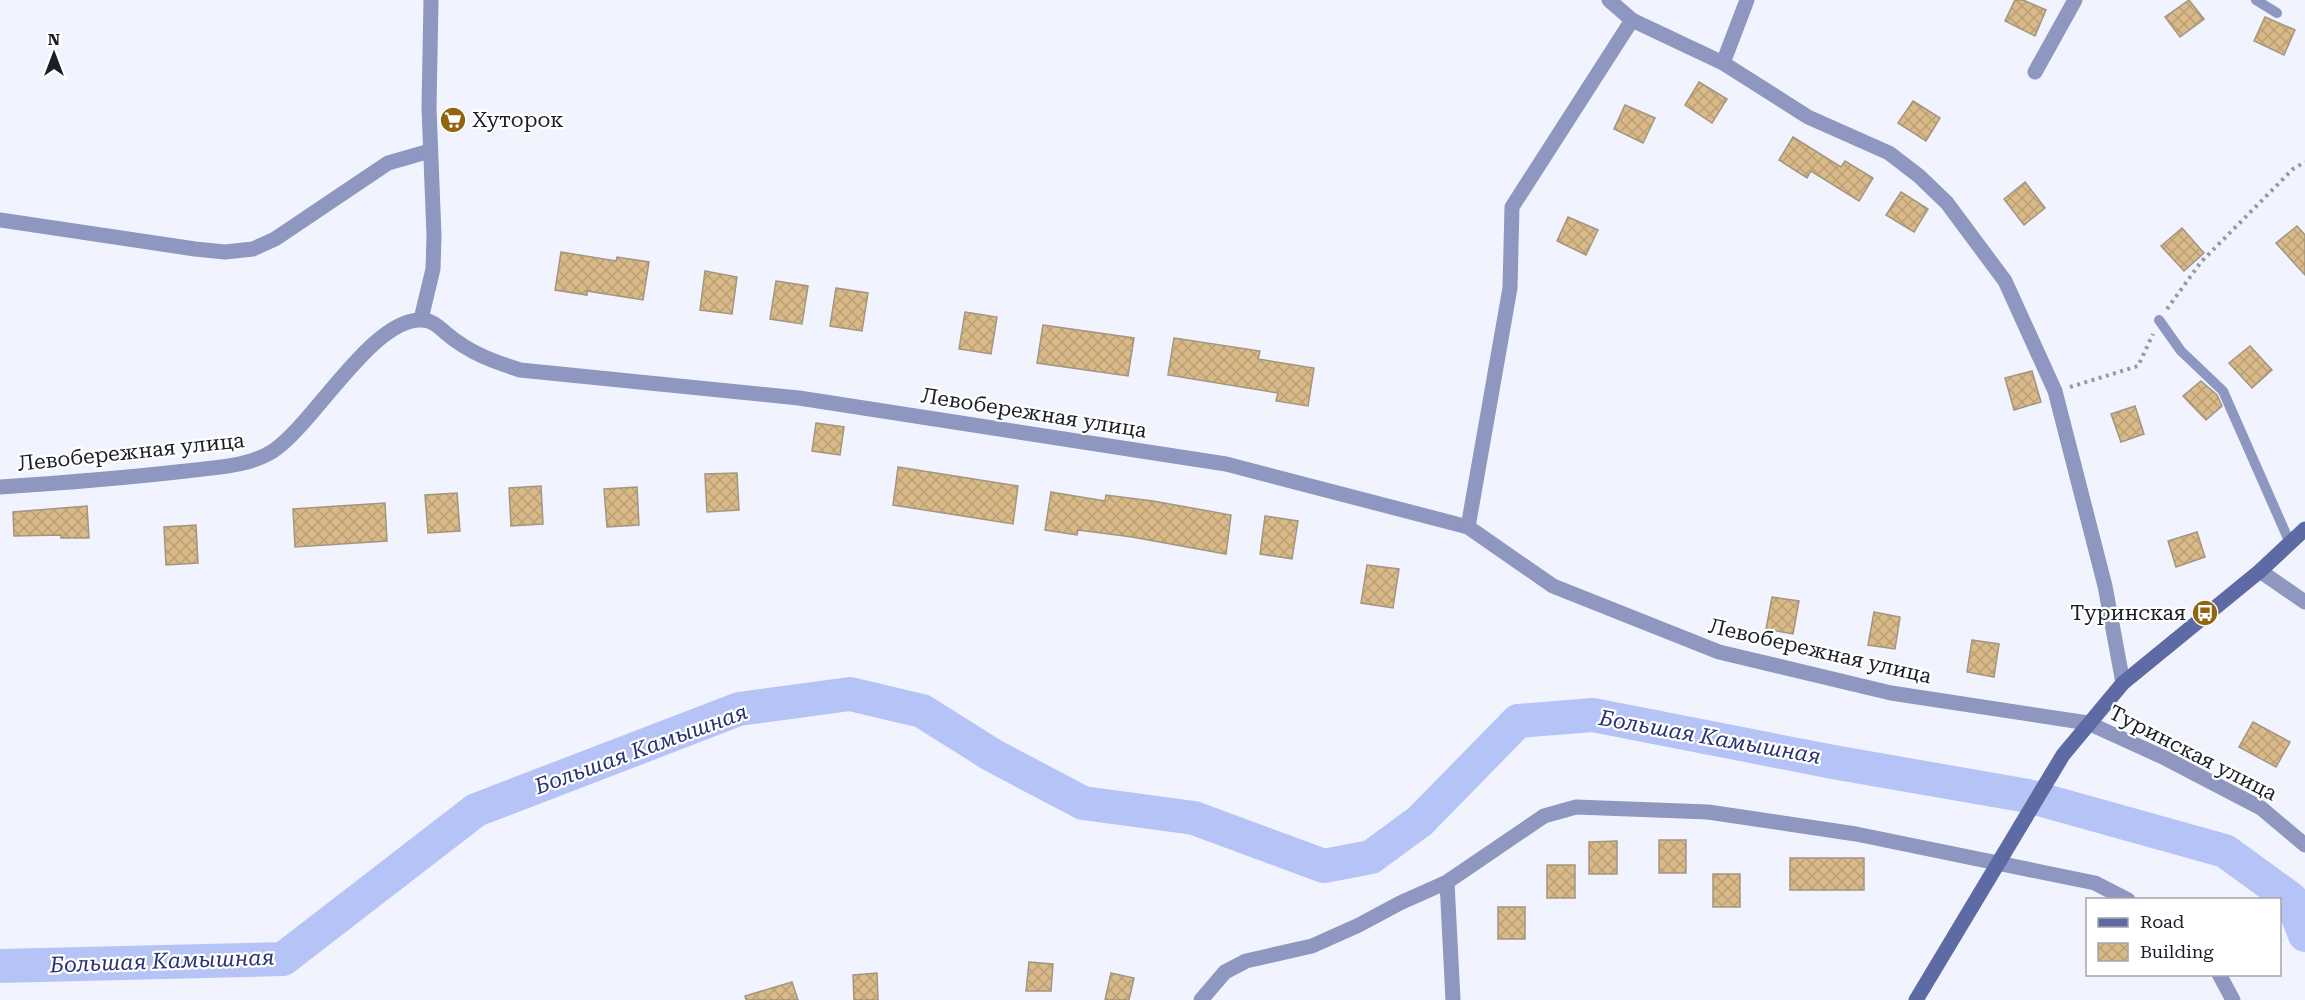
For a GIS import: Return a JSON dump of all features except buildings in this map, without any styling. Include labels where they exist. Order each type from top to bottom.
[{"type":"street","points":[[421,320],[433,269],[430,151],[431,0]]},
{"type":"street","points":[[1609,0],[1632,20],[1723,63],[1808,117],[1889,153],[1919,176],[1947,203],[2005,281],[2055,391],[2105,586],[2123,683]]},
{"type":"street","points":[[1723,63],[1747,0]]},
{"type":"street","points":[[2035,72],[2075,0]]},
{"type":"street","points":[[1468,527],[1510,288],[1512,207],[1632,20]]},
{"type":"street","points":[[0,220],[195,249],[225,252],[253,249],[275,239],[388,163],[430,151]]},
{"type":"street","name":"Левобережная улица","points":[[0,487],[132,477],[252,462],[273,451],[293,435],[330,389],[389,332],[403,323],[421,320],[433,323],[464,348],[487,360],[520,370],[799,398],[1226,464],[1468,527],[1552,586],[1719,652],[1891,693],[2088,723]]},
{"type":"street","points":[[1916,1000],[2063,755],[2088,723],[2123,683],[2260,571],[2305,529]]},
{"type":"street","points":[[2260,571],[2305,602]]},
{"type":"street","name":"Туринская улица","points":[[2088,723],[2165,758],[2261,808],[2305,845]]},
{"type":"street","points":[[1201,1000],[1225,972],[1246,961],[1312,946],[1447,882],[1544,816],[1576,807],[1708,812],[1856,834],[2096,883],[2124,898]]},
{"type":"street","points":[[1447,882],[1453,1000]]},
{"type":"street","points":[[2220,976],[2233,1000]]},
{"type":"lane","points":[[2256,0],[2277,13]]},
{"type":"lane","points":[[2159,320],[2181,351],[2223,391],[2290,543]]},
{"type":"path","points":[[2055,391],[2138,366],[2159,320],[2201,262],[2293,169],[2305,162]]},
{"type":"waterway","name":"Большая Камышная","points":[[0,966],[283,959],[476,810],[739,709],[850,694],[922,711],[992,755],[1083,803],[1194,818],[1324,866],[1371,857],[1420,821],[1518,721],[1593,715],[1833,762],[2028,796],[2225,851],[2291,899],[2305,935]]},
{"type":"place","name":"Хуторок","points":[[453,120]]},
{"type":"place","name":"Туринская","points":[[2205,613]]}]
